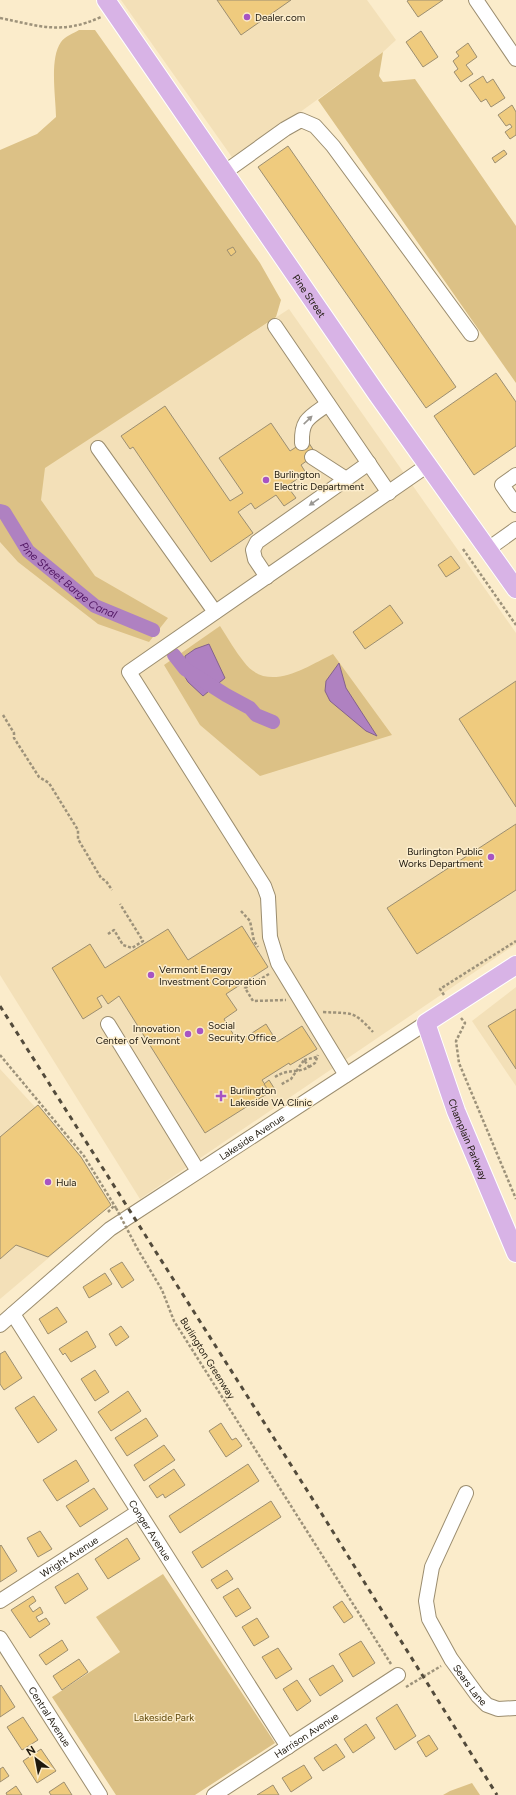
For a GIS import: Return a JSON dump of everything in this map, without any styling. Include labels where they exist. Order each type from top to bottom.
[{"type":"main road","name":"Pine Street","points":[[110,5],[428,466],[516,589]]},
{"type":"main road","name":"Lakeside Avenue","points":[[426,1023],[516,965]]},
{"type":"main road","name":"Champlain Parkway","points":[[426,1023],[456,1111],[516,1253]]},
{"type":"street","points":[[476,0],[516,59]]},
{"type":"street","points":[[225,172],[285,129],[301,120],[315,126],[333,146],[471,334]]},
{"type":"street","points":[[275,326],[389,493]]},
{"type":"street","points":[[302,443],[301,431],[304,424],[328,404]]},
{"type":"street","points":[[98,448],[215,612]]},
{"type":"street","points":[[312,457],[346,479]]},
{"type":"street","points":[[267,577],[255,559],[252,550],[257,542],[369,463]]},
{"type":"street","points":[[346,1075],[275,956],[270,937],[268,897],[264,886],[129,672],[428,466]]},
{"type":"street","points":[[516,475],[502,485],[516,505]]},
{"type":"street","points":[[488,549],[516,530]]},
{"type":"street","name":"Lakeside Avenue","points":[[0,1325],[110,1229],[426,1023]]},
{"type":"street","points":[[108,1024],[198,1171]]},
{"type":"street","name":"Conger Avenue","points":[[13,1314],[288,1747]]},
{"type":"street","name":"Sears Lane","points":[[466,1493],[432,1568],[426,1601],[429,1619],[451,1659],[478,1696],[487,1705],[498,1709],[516,1708]]},
{"type":"street","name":"Wright Avenue","points":[[0,1601],[138,1512]]},
{"type":"street","name":"Central Avenue","points":[[0,1638],[100,1795]]},
{"type":"street","name":"Harrison Avenue","points":[[214,1795],[395,1677]]},
{"type":"path","points":[[0,18],[50,28],[66,28],[94,20],[110,5]]},
{"type":"path","points":[[464,549],[516,625]]},
{"type":"path","points":[[3,715],[14,733],[14,738],[39,777],[49,783],[78,830],[78,839],[81,845],[101,878],[106,881],[112,890]]},
{"type":"path","points":[[108,934],[114,930],[123,945],[132,948],[143,940],[120,904]]},
{"type":"path","points":[[516,941],[440,990],[465,1023],[456,1040],[459,1063],[516,1199]]},
{"type":"path","points":[[273,972],[245,988],[253,1001],[291,1000]]},
{"type":"path","points":[[307,1011],[352,1013],[360,1018],[373,1032]]},
{"type":"path","name":"Burlington Greenway","points":[[0,1055],[84,1156],[115,1206],[137,1248],[162,1290],[174,1321],[395,1677],[400,1692],[451,1659]]},
{"type":"path","points":[[275,1077],[283,1072],[296,1071],[301,1071],[315,1063],[317,1057],[304,1060],[296,1071],[292,1079],[280,1086]]},
{"type":"path","points":[[304,1060],[309,1067]]},
{"type":"path","points":[[108,1212],[115,1206]]},
{"type":"shaded area","points":[[121,0],[367,0],[396,40],[383,52],[234,160]]},
{"type":"shaded area","points":[[289,309],[516,633],[516,944],[140,1199],[0,975],[0,497]]},
{"type":"shaded area","points":[[209,644],[225,678],[203,696],[188,682],[179,667],[185,663],[185,656],[195,649]]},
{"type":"shaded area","points":[[339,663],[346,688],[377,736],[366,731],[330,701],[325,691],[326,681]]},
{"type":"shaded area","points":[[516,987],[516,1086],[472,1021]]},
{"type":"shaded area","name":"Hula","points":[[0,1069],[81,1157],[111,1205],[0,1299]]},
{"type":"green space","points":[[79,30],[95,30],[260,263],[281,300],[276,317],[45,468],[41,500],[95,576],[168,618],[149,642],[98,624],[18,562],[0,542],[0,150],[37,134],[56,117],[54,68],[57,49],[62,40]]},
{"type":"green space","points":[[383,52],[379,76],[383,82],[415,79],[516,226],[516,383],[318,100]]},
{"type":"green space","points":[[220,626],[244,662],[254,671],[264,676],[276,677],[287,675],[299,671],[333,654],[392,735],[260,776],[200,725],[164,665]]},
{"type":"green space","name":"Lakeside Park","points":[[163,1574],[275,1743],[195,1795],[116,1795],[52,1697],[120,1652],[96,1617]]},
{"type":"green space","points":[[472,1783],[480,1795],[443,1795],[450,1791]]},
{"type":"building","name":"Dealer.com","points":[[217,0],[291,0],[241,35]]},
{"type":"building","points":[[443,0],[418,17],[407,1]]},
{"type":"building","points":[[421,31],[438,57],[423,67],[406,42]]},
{"type":"building","points":[[468,43],[477,57],[466,65],[473,74],[461,82],[454,72],[458,69],[453,61],[459,56],[456,52]]},
{"type":"building","points":[[483,76],[487,83],[493,79],[505,98],[491,107],[486,99],[481,102],[469,85]]},
{"type":"building","points":[[512,105],[516,112],[516,135],[510,139],[505,132],[512,127],[510,124],[506,126],[498,115]]},
{"type":"building","points":[[288,146],[456,387],[426,408],[258,167]]},
{"type":"building","points":[[504,150],[507,154],[495,163],[492,158]]},
{"type":"building","points":[[233,247],[236,252],[231,256],[227,250]]},
{"type":"building","points":[[496,373],[516,402],[516,446],[474,475],[434,416]]},
{"type":"building","name":"Burlington Electric Department","points":[[165,406],[230,501],[243,493],[219,458],[271,423],[290,451],[307,440],[316,454],[301,465],[306,473],[287,486],[296,498],[284,506],[276,495],[255,509],[251,503],[238,512],[253,533],[211,562],[133,447],[130,449],[121,436]]},
{"type":"building","points":[[451,556],[460,568],[446,577],[438,565]]},
{"type":"building","points":[[390,605],[403,623],[365,649],[353,632]]},
{"type":"building","points":[[516,681],[516,807],[459,719]]},
{"type":"building","name":"Burlington Public Works Department","points":[[516,824],[516,890],[417,954],[387,908]]},
{"type":"building","name":"Innovation Center of Vermont","points":[[242,926],[268,967],[226,994],[237,1010],[224,1019],[238,1042],[266,1024],[277,1042],[302,1026],[317,1049],[290,1065],[289,1063],[262,1080],[270,1092],[205,1133],[119,996],[108,1004],[102,995],[97,998],[102,1007],[83,1019],[52,968],[90,944],[105,968],[168,929],[188,960]]},
{"type":"building","points":[[516,1009],[516,1069],[488,1026]]},
{"type":"building","points":[[269,1080],[274,1088],[269,1091],[264,1084]]},
{"type":"building","name":"Hula","points":[[38,1105],[81,1157],[111,1205],[48,1257],[16,1245],[0,1259],[0,1137]]},
{"type":"building","points":[[122,1262],[134,1280],[122,1288],[110,1269]]},
{"type":"building","points":[[105,1273],[112,1284],[89,1298],[83,1287]]},
{"type":"building","points":[[57,1307],[67,1322],[48,1334],[39,1319]]},
{"type":"building","points":[[121,1326],[129,1337],[116,1346],[109,1334]]},
{"type":"building","points":[[87,1331],[96,1347],[71,1362],[65,1353],[63,1355],[59,1349]]},
{"type":"building","points":[[5,1351],[22,1378],[4,1390],[0,1384],[0,1354]]},
{"type":"building","points":[[95,1370],[109,1392],[95,1401],[81,1379]]},
{"type":"building","points":[[128,1391],[141,1411],[111,1431],[98,1412]]},
{"type":"building","points":[[34,1396],[57,1430],[38,1443],[15,1408]]},
{"type":"building","points":[[146,1418],[158,1436],[127,1456],[115,1438]]},
{"type":"building","points":[[221,1423],[232,1440],[236,1438],[242,1446],[226,1457],[209,1431]]},
{"type":"building","points":[[164,1445],[175,1460],[144,1481],[134,1465]]},
{"type":"building","points":[[76,1460],[89,1481],[57,1501],[43,1480]]},
{"type":"building","points":[[248,1464],[259,1481],[180,1533],[169,1516]]},
{"type":"building","points":[[174,1469],[185,1485],[165,1498],[163,1494],[157,1498],[149,1486]]},
{"type":"building","points":[[94,1488],[108,1509],[80,1527],[66,1506]]},
{"type":"building","points":[[271,1501],[281,1517],[202,1568],[192,1552]]},
{"type":"building","points":[[40,1531],[52,1549],[38,1557],[27,1538]]},
{"type":"building","points":[[127,1538],[140,1559],[108,1579],[95,1559]]},
{"type":"building","points":[[1,1545],[17,1571],[0,1582],[0,1546]]},
{"type":"building","points":[[227,1570],[233,1579],[217,1589],[211,1580]]},
{"type":"building","points":[[78,1573],[88,1589],[65,1604],[55,1587]]},
{"type":"building","points":[[238,1588],[251,1608],[236,1617],[223,1597]]},
{"type":"building","points":[[33,1596],[36,1601],[29,1606],[33,1612],[40,1607],[43,1613],[36,1617],[39,1622],[46,1618],[50,1624],[30,1638],[11,1610]]},
{"type":"building","points":[[342,1601],[353,1617],[344,1623],[333,1607]]},
{"type":"building","points":[[257,1618],[269,1637],[254,1646],[242,1627]]},
{"type":"building","points":[[62,1640],[68,1650],[46,1665],[39,1655]]},
{"type":"building","points":[[361,1641],[375,1663],[353,1677],[339,1654]]},
{"type":"building","points":[[278,1648],[292,1669],[276,1679],[262,1657]]},
{"type":"building","points":[[79,1659],[88,1672],[62,1690],[53,1676]]},
{"type":"building","points":[[333,1665],[343,1681],[320,1696],[309,1679]]},
{"type":"building","points":[[297,1680],[311,1701],[297,1711],[283,1689]]},
{"type":"building","points":[[1,1685],[15,1707],[0,1717],[0,1686]]},
{"type":"building","points":[[397,1704],[416,1736],[395,1750],[376,1718]]},
{"type":"building","points":[[23,1717],[38,1740],[22,1750],[7,1727]]},
{"type":"building","points":[[366,1724],[375,1738],[353,1753],[344,1739]]},
{"type":"building","points":[[429,1735],[438,1749],[426,1757],[417,1742]]},
{"type":"building","points":[[336,1744],[345,1757],[323,1771],[314,1758]]},
{"type":"building","points":[[41,1749],[56,1771],[37,1783],[23,1761]]},
{"type":"building","points":[[304,1765],[312,1778],[291,1792],[282,1778]]},
{"type":"building","points":[[3,1767],[9,1776],[0,1782],[0,1769]]},
{"type":"building","points":[[64,1782],[72,1795],[51,1795],[49,1792]]},
{"type":"building","points":[[273,1785],[279,1795],[257,1795]]},
{"type":"building","points":[[16,1786],[22,1795],[7,1795],[6,1793]]},
{"type":"waterway","name":"Pine Street Barge Canal","points":[[0,511],[4,512],[28,551],[95,606],[153,630]]},
{"type":"waterway","name":"Pine Street Barge Canal","points":[[174,655],[185,669],[226,695],[250,708],[256,715],[273,722]]},
{"type":"railway","points":[[0,1006],[310,1495],[497,1795]]},
{"type":"place","name":"Dealer.com","points":[[247,17]]},
{"type":"place","name":"Burlington Electric Department","points":[[266,480]]},
{"type":"place","name":"Burlington Public Works Department","points":[[491,857]]},
{"type":"place","name":"Vermont Energy Investment Corporation","points":[[151,975]]},
{"type":"place","name":"Social Security Office","points":[[200,1031]]},
{"type":"place","name":"Innovation Center of Vermont","points":[[188,1034]]},
{"type":"place","name":"Burlington Lakeside VA Clinic","points":[[221,1096]]},
{"type":"place","name":"Hula","points":[[48,1182]]}]
